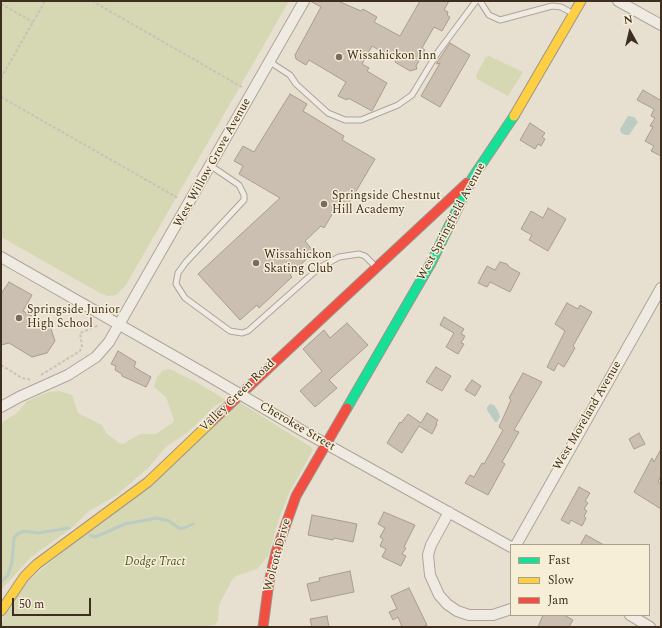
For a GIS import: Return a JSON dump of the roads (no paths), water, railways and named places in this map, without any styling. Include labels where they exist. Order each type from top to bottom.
[{"type":"street","name":"West Willow Grove Avenue","points":[[1,407],[19,397],[68,375],[96,357],[106,346],[121,325],[304,1]]},
{"type":"street","name":"West Springfield Avenue","points":[[325,444],[368,374],[431,263],[473,177],[510,122],[581,1]]},
{"type":"street","points":[[618,1],[661,26]]},
{"type":"street","name":"Valley Green Road","points":[[1,611],[24,577],[37,564],[148,482],[375,266],[473,177]]},
{"type":"street","name":"Cherokee Street","points":[[1,257],[325,444],[510,546]]},
{"type":"street","name":"West Moreland Avenue","points":[[517,544],[661,288]]},
{"type":"street","name":"Wolcott Drive","points":[[263,627],[269,582],[281,534],[296,496],[325,444]]},
{"type":"street","points":[[449,512],[431,545],[428,555],[430,575],[439,595],[447,604],[457,611],[469,616],[493,615],[510,609]]},
{"type":"street","points":[[632,616],[650,627]]},
{"type":"lane","points":[[270,62],[290,75],[296,84],[328,113],[345,120],[362,120],[398,105],[412,95],[438,52],[476,1]]},
{"type":"lane","points":[[480,1],[489,15],[500,20],[552,6],[561,7],[573,13]]},
{"type":"lane","points":[[211,166],[239,186],[244,194],[244,200],[186,262],[178,273],[176,284],[185,298],[230,331],[242,333],[248,331],[319,268],[339,257],[359,254],[365,256],[375,266]]},
{"type":"waterway","points":[[90,535],[95,537],[125,524],[157,518],[169,521],[179,528],[184,528],[193,524]]},
{"type":"waterway","points":[[1,582],[8,575],[12,562],[14,538],[17,534],[24,531],[38,533],[69,528]]},
{"type":"place","name":"Wissahickon Inn","points":[[339,57]]},
{"type":"place","name":"Springside Chestnut Hill Academy","points":[[324,204]]},
{"type":"place","name":"Wissahickon Skating Club","points":[[256,263]]},
{"type":"place","name":"Springside Junior High School","points":[[19,318]]},
{"type":"park label","name":"Dodge Tract","points":[[155,563]]}]
